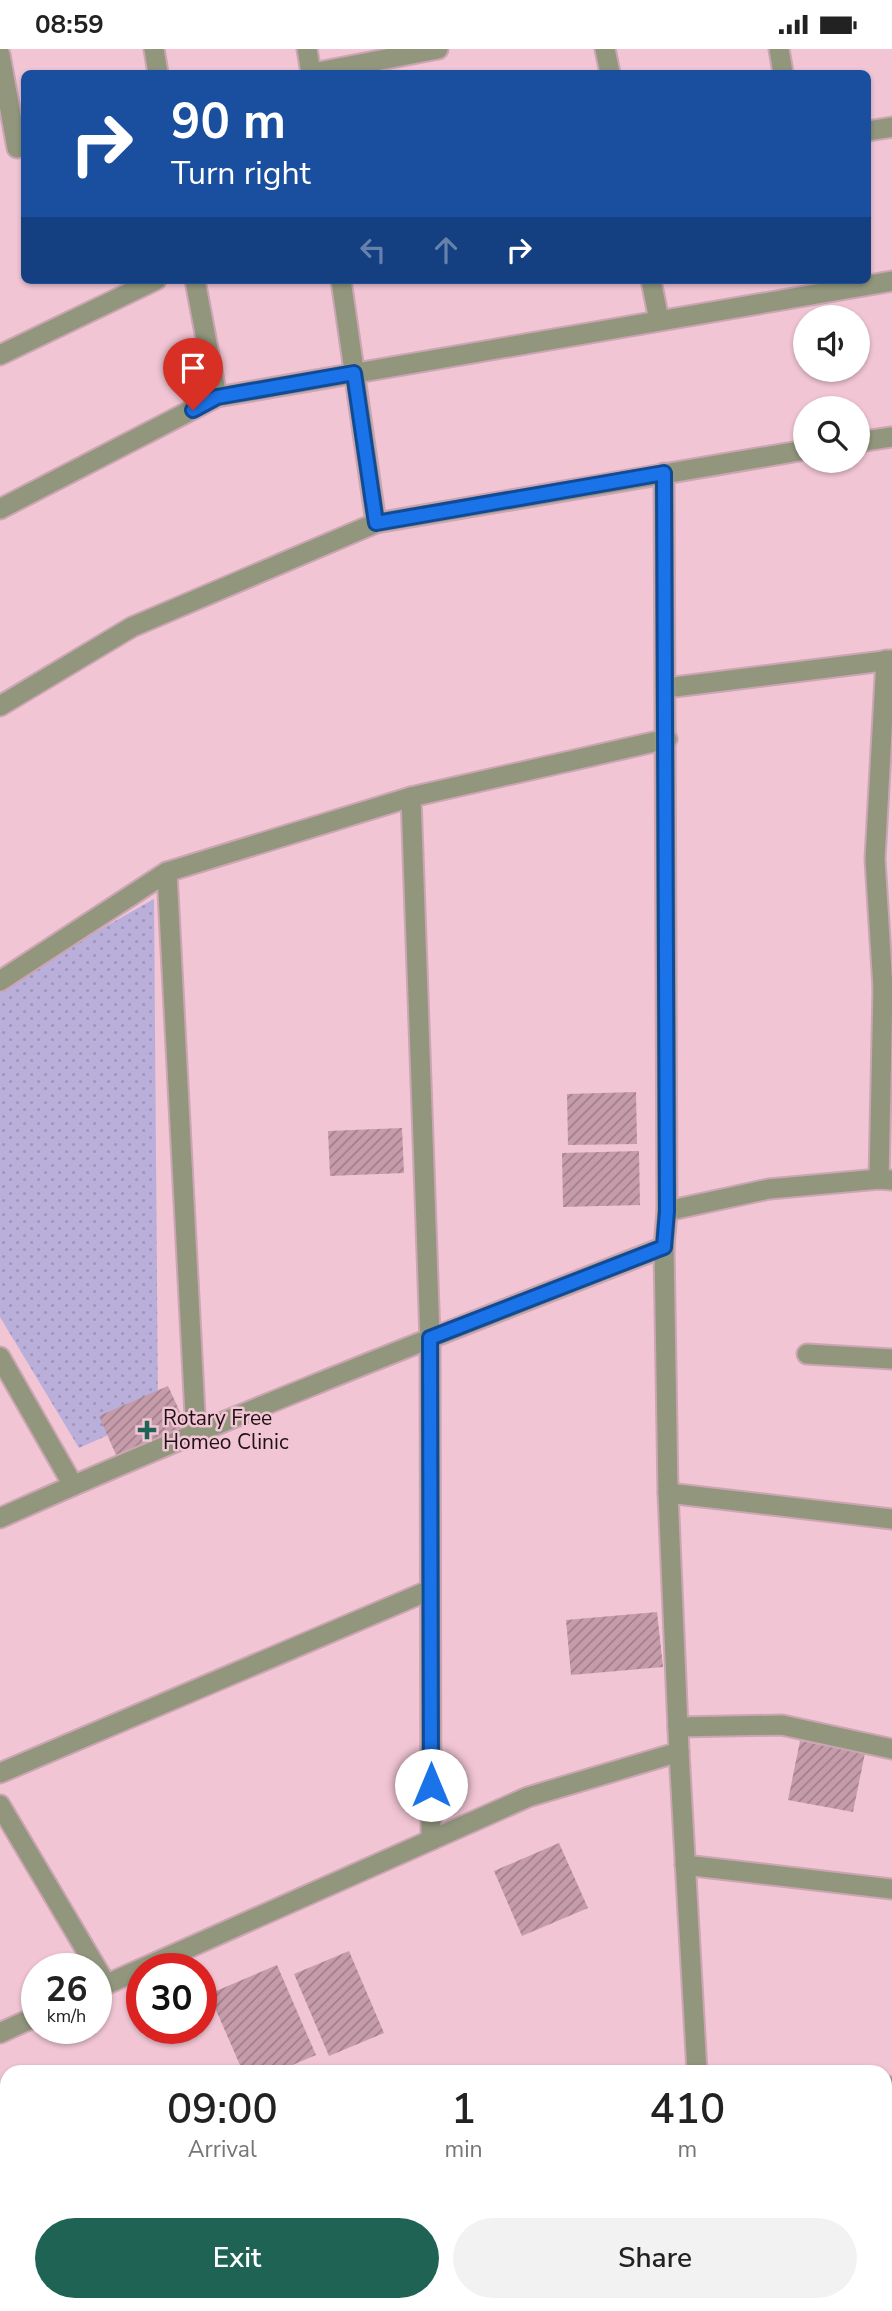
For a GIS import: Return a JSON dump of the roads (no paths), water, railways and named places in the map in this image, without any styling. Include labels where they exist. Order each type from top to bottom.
[{"type":"street","points":[[154,49],[158,70]]},
{"type":"street","points":[[307,49],[311,70]]},
{"type":"street","points":[[328,70],[438,49]]},
{"type":"street","points":[[605,49],[609,70]]},
{"type":"street","points":[[779,49],[782,70]]},
{"type":"street","points":[[0,55],[14,149]]},
{"type":"street","points":[[871,130],[892,127]]},
{"type":"street","points":[[0,509],[217,397],[892,281]]},
{"type":"street","points":[[0,355],[148,284]]},
{"type":"street","points":[[196,284],[217,397]]},
{"type":"street","points":[[342,284],[376,523]]},
{"type":"street","points":[[652,284],[659,320]]},
{"type":"street","points":[[870,440],[892,437]]},
{"type":"street","points":[[0,706],[132,627],[376,523],[793,452]]},
{"type":"street","points":[[664,473],[667,739],[667,1211],[664,1247],[668,1493],[678,1752],[697,2065]]},
{"type":"street","points":[[666,688],[889,660],[884,858],[887,990],[885,1180],[769,1189],[667,1211]]},
{"type":"street","points":[[0,981],[167,872],[411,797],[667,739]]},
{"type":"street","points":[[411,797],[430,1338],[431,1840]]},
{"type":"street","points":[[167,872],[196,1434]]},
{"type":"street","points":[[0,1518],[73,1485],[430,1338],[664,1247]]},
{"type":"street","points":[[807,1354],[892,1359]]},
{"type":"street","points":[[0,1357],[73,1485]]},
{"type":"street","points":[[668,1493],[892,1519]]},
{"type":"street","points":[[0,1773],[430,1590]]},
{"type":"street","points":[[678,1727],[782,1725],[892,1749]]},
{"type":"street","points":[[112,1981],[528,1797],[678,1752]]},
{"type":"street","points":[[0,1805],[83,1953]]},
{"type":"street","points":[[685,1865],[892,1889]]},
{"type":"street","points":[[0,2033],[21,2023]]},
{"type":"place","name":"Rotary Free Homeo Clinic","points":[[147,1430]]}]
